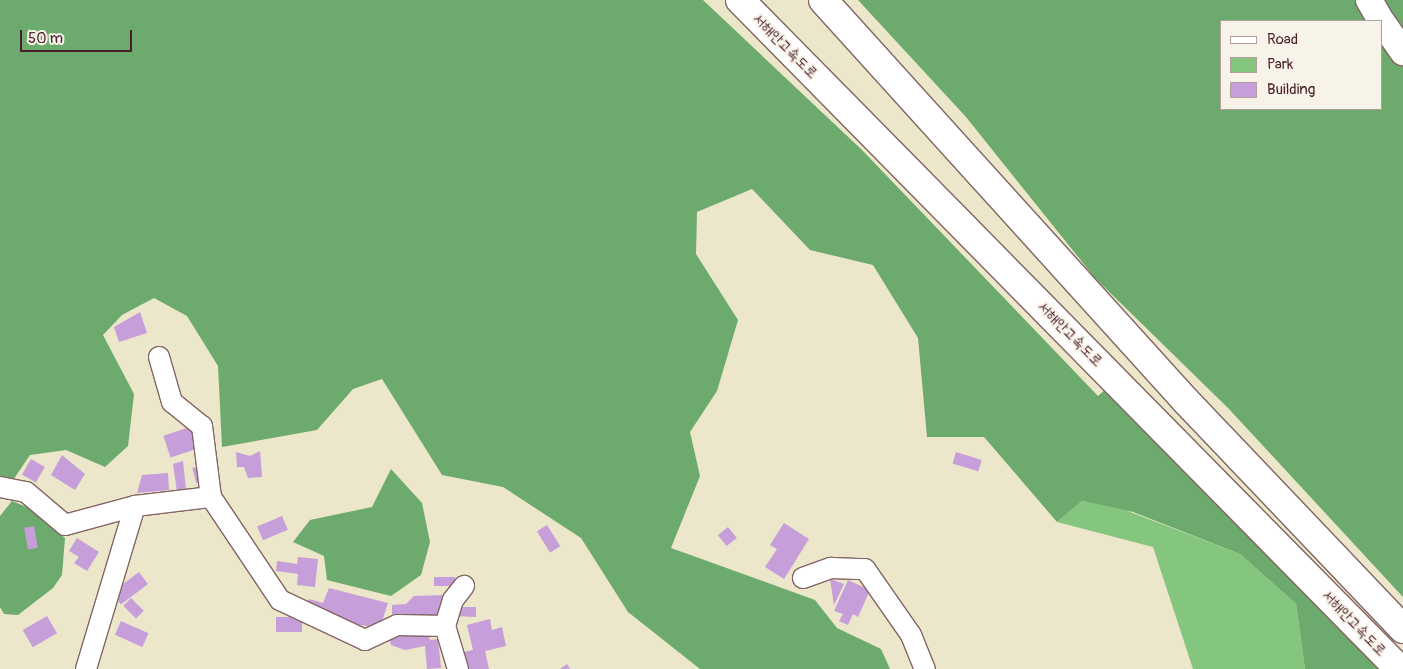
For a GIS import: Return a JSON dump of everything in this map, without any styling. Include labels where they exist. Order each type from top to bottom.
[{"type":"highway","name":"서해안고속도로","points":[[740,0],[1400,669]]},
{"type":"highway","name":"서해안고속도로","points":[[823,0],[1186,401],[1403,629]]},
{"type":"main road","points":[[1369,0],[1381,20]]},
{"type":"main road","points":[[1383,23],[1403,52]]},
{"type":"street","points":[[159,356],[172,402],[202,426],[211,497],[280,600],[365,640],[397,625],[445,626]]},
{"type":"street","points":[[0,487],[26,492],[65,525],[135,506],[211,497]]},
{"type":"street","points":[[86,669],[135,506]]},
{"type":"street","points":[[803,578],[831,568],[865,569],[911,635],[925,669]]},
{"type":"street","points":[[458,669],[445,626],[453,600],[464,586]]},
{"type":"green space","points":[[0,0],[703,0],[862,150],[1098,396],[1113,383],[1387,669],[1305,669],[1296,604],[1240,554],[1133,512],[1082,501],[1057,522],[984,437],[927,437],[918,338],[873,265],[810,250],[752,189],[697,212],[696,254],[738,320],[717,391],[690,432],[700,476],[671,548],[815,600],[837,628],[881,649],[890,669],[700,669],[628,612],[581,538],[503,487],[442,475],[382,379],[353,389],[317,430],[222,447],[218,366],[187,316],[154,298],[122,315],[103,335],[134,394],[128,446],[105,467],[66,450],[30,455],[9,486],[0,486]]},
{"type":"green space","points":[[858,0],[1403,0],[1403,597],[1228,408],[1095,278],[966,117]]},
{"type":"green space","points":[[391,469],[422,503],[430,542],[421,575],[391,596],[327,580],[324,556],[293,542],[310,520],[372,507]]},
{"type":"green space","points":[[12,501],[34,510],[65,538],[62,575],[53,588],[18,615],[4,614],[0,607],[0,516]]},
{"type":"green space","points":[[1082,501],[1125,510],[1240,554],[1296,604],[1305,669],[1193,669],[1153,547],[1057,522]]},
{"type":"building","points":[[140,312],[147,333],[119,342],[114,327]]},
{"type":"building","points":[[190,427],[197,449],[170,458],[163,436]]},
{"type":"building","points":[[260,451],[262,477],[248,478],[244,467],[237,467],[236,452],[250,456]]},
{"type":"building","points":[[956,452],[982,460],[978,471],[952,463]]},
{"type":"building","points":[[62,455],[85,474],[75,490],[51,475]]},
{"type":"building","points":[[31,459],[45,467],[36,483],[22,475]]},
{"type":"building","points":[[183,461],[186,489],[177,492],[173,464]]},
{"type":"building","points":[[200,466],[204,481],[196,484],[192,468]]},
{"type":"building","points":[[168,473],[169,490],[137,493],[142,475]]},
{"type":"building","points":[[282,516],[288,530],[263,540],[257,527]]},
{"type":"building","points":[[784,523],[809,539],[784,579],[765,567],[777,549],[770,545]]},
{"type":"building","points":[[547,525],[560,546],[550,553],[537,531]]},
{"type":"building","points":[[34,526],[38,548],[28,549],[24,528]]},
{"type":"building","points":[[728,527],[737,538],[727,546],[718,535]]},
{"type":"building","points":[[77,538],[99,552],[87,571],[74,563],[79,557],[69,551]]},
{"type":"building","points":[[298,557],[318,559],[315,587],[297,585],[298,574],[276,571],[277,561],[297,564]]},
{"type":"building","points":[[139,572],[148,584],[121,604],[112,592]]},
{"type":"building","points":[[434,577],[455,577],[455,586],[434,586]]},
{"type":"building","points":[[830,579],[844,584],[834,605]]},
{"type":"building","points":[[848,580],[870,590],[858,617],[853,614],[848,625],[839,621],[843,614],[834,611]]},
{"type":"building","points":[[329,588],[388,603],[380,628],[360,625],[358,631],[304,607],[309,599],[323,603]]},
{"type":"building","points":[[445,595],[446,618],[392,614],[392,605],[406,604],[414,596]]},
{"type":"building","points":[[131,598],[144,611],[136,619],[123,606]]},
{"type":"building","points":[[457,607],[476,607],[476,617],[456,616]]},
{"type":"building","points":[[47,616],[57,633],[33,647],[23,630]]},
{"type":"building","points":[[276,617],[302,617],[302,632],[276,632]]},
{"type":"building","points":[[490,619],[492,630],[502,627],[506,646],[485,651],[489,669],[463,669],[459,653],[473,650],[467,625]]},
{"type":"building","points":[[121,621],[148,633],[142,647],[115,635]]},
{"type":"building","points":[[427,628],[430,640],[438,639],[441,668],[427,669],[425,646],[405,650],[391,645],[389,636]]},
{"type":"building","points":[[567,664],[570,669],[560,669]]}]
